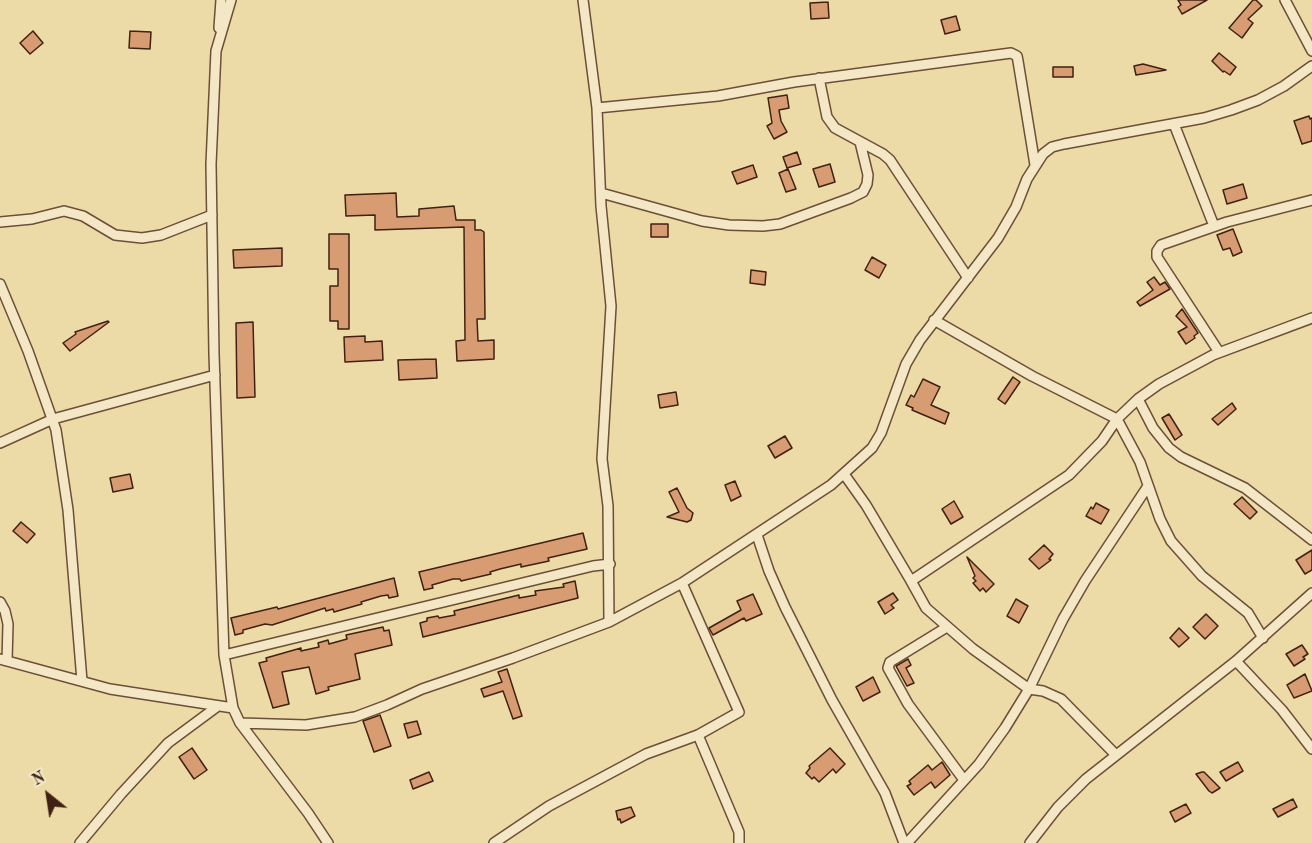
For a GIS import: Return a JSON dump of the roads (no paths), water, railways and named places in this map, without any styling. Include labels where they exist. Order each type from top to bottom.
[{"type":"street","points":[[221,0],[216,51],[211,164],[224,655],[233,708],[240,723],[328,843]]},
{"type":"street","points":[[216,51],[231,0]]},
{"type":"street","points":[[583,0],[597,108],[601,192],[611,306],[602,459],[608,507],[609,622]]},
{"type":"street","points":[[1286,0],[1312,51]]},
{"type":"street","points":[[597,108],[718,96],[819,78],[1011,53],[1017,56],[1035,165]]},
{"type":"street","points":[[240,723],[306,725],[355,717],[422,689],[609,622],[682,583],[806,502],[844,474],[872,448],[881,433],[906,364],[934,320],[1008,224],[1035,165],[1043,154],[1052,147],[1064,144],[1204,118],[1258,100],[1284,87],[1312,66]]},
{"type":"street","points":[[819,78],[827,117],[835,128],[884,154],[890,160],[968,278]]},
{"type":"street","points":[[1174,124],[1214,226]]},
{"type":"street","points":[[601,192],[702,221],[729,225],[780,224],[830,207],[863,192],[868,175],[860,142]]},
{"type":"street","points":[[1219,352],[1157,257],[1157,251],[1161,245],[1214,226],[1312,200]]},
{"type":"street","points":[[0,222],[32,219],[64,211],[83,216],[115,235],[142,238],[161,236],[212,215]]},
{"type":"street","points":[[0,284],[53,419],[68,510],[82,681]]},
{"type":"street","points":[[911,581],[1069,476],[1102,441],[1118,419],[1138,399],[1159,384],[1219,352],[1312,318]]},
{"type":"street","points":[[934,320],[1032,376],[1118,419],[1130,440],[1160,519],[1171,541],[1202,576],[1248,613],[1263,638]]},
{"type":"street","points":[[0,443],[53,419],[215,375]]},
{"type":"street","points":[[1138,399],[1153,428],[1169,448],[1181,457],[1245,488],[1312,540]]},
{"type":"street","points":[[844,474],[866,505],[926,608],[974,649],[1029,688],[1061,699],[1115,754]]},
{"type":"street","points":[[757,535],[784,607],[832,700],[885,793],[906,843],[993,745],[1029,688],[1085,581],[1148,486]]},
{"type":"street","points":[[224,655],[593,566],[610,564]]},
{"type":"street","points":[[494,843],[549,806],[646,754],[698,735],[738,713],[739,709],[682,583]]},
{"type":"street","points":[[1029,843],[1065,799],[1086,779],[1236,661],[1312,593]]},
{"type":"street","points":[[0,602],[8,624],[3,660],[110,689],[233,708]]},
{"type":"street","points":[[947,627],[890,662],[888,668],[909,704],[964,780]]},
{"type":"street","points":[[1236,661],[1282,710],[1312,749]]},
{"type":"street","points":[[80,843],[121,794],[168,744],[218,706]]},
{"type":"street","points":[[698,735],[739,832],[739,843]]}]
